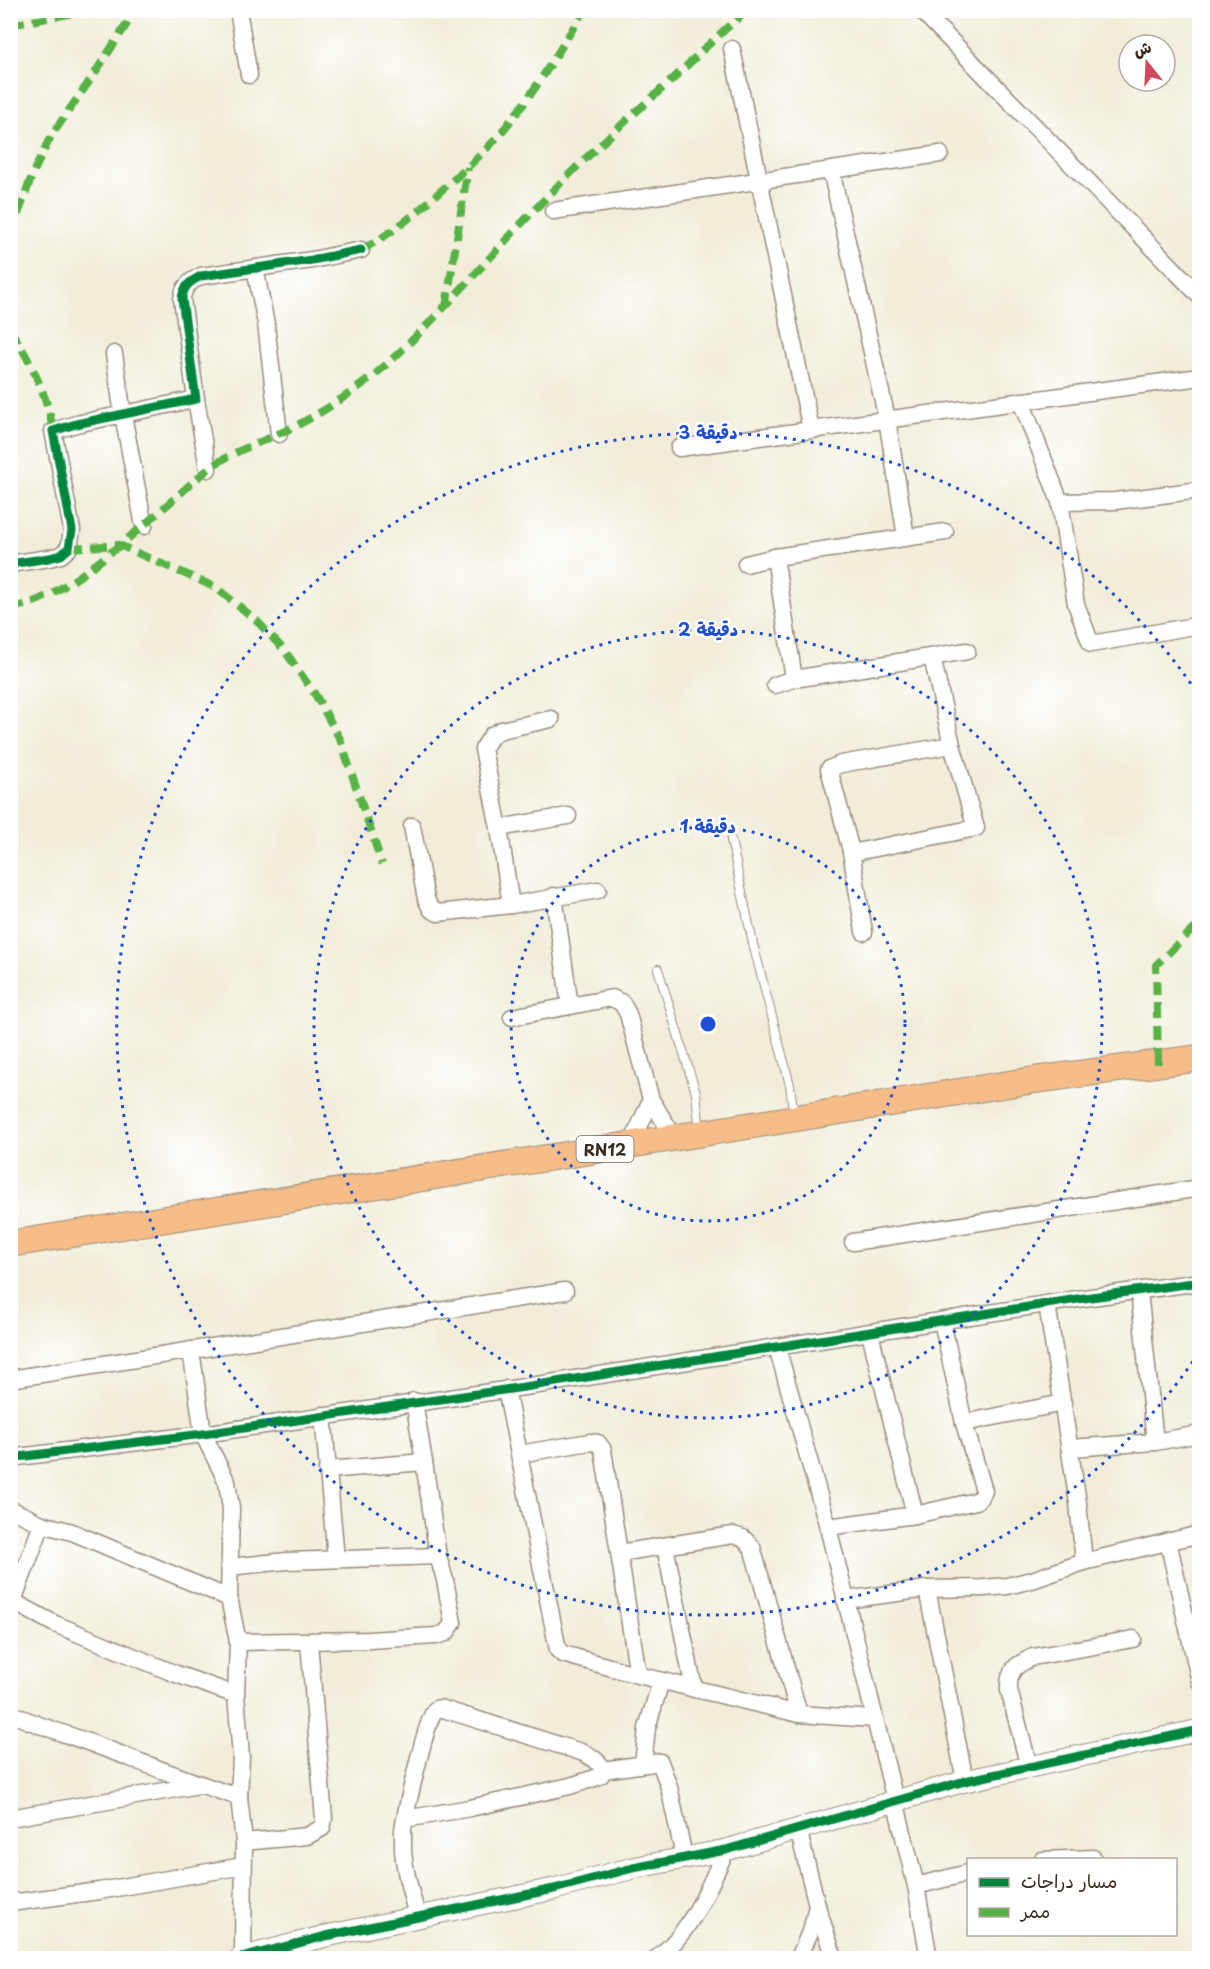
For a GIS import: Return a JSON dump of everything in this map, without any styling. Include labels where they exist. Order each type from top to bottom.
[{"type":"main road","name":"RN12","points":[[10,1244],[700,1132],[1034,1080],[1200,1058]]},
{"type":"street","points":[[238,10],[249,75]]},
{"type":"street","points":[[921,10],[1200,296]]},
{"type":"street","points":[[732,49],[811,430]]},
{"type":"street","points":[[553,211],[940,154]]},
{"type":"street","points":[[831,170],[887,420],[906,537]]},
{"type":"street","points":[[207,470],[182,292],[186,285],[201,276],[312,260],[361,250]]},
{"type":"street","points":[[255,268],[266,324],[279,434]]},
{"type":"street","points":[[114,354],[144,526]]},
{"type":"street","points":[[679,448],[1200,377]]},
{"type":"street","points":[[10,564],[61,555],[69,549],[70,517],[53,431],[76,424],[196,399]]},
{"type":"street","points":[[1021,401],[1060,502],[1076,604],[1091,644],[1200,625]]},
{"type":"street","points":[[1060,502],[1115,501],[1200,490]]},
{"type":"street","points":[[746,564],[775,557],[945,532]]},
{"type":"street","points":[[775,557],[794,679]]},
{"type":"street","points":[[776,685],[794,679],[967,651]]},
{"type":"street","points":[[851,853],[976,828],[952,745],[932,657]]},
{"type":"street","points":[[510,905],[499,828],[483,749],[492,735],[501,730],[551,720]]},
{"type":"street","points":[[864,932],[851,853],[829,769],[841,764],[952,745]]},
{"type":"street","points":[[499,828],[568,816]]},
{"type":"street","points":[[412,826],[426,899],[431,909],[438,913],[510,905],[598,890]]},
{"type":"street","points":[[554,896],[570,1006]]},
{"type":"street","points":[[512,1017],[612,998],[622,1003],[628,1014],[651,1100],[674,1137]]},
{"type":"street","points":[[631,1145],[651,1100]]},
{"type":"street","points":[[853,1242],[1200,1188]]},
{"type":"street","points":[[10,1458],[203,1434],[1200,1282]]},
{"type":"street","points":[[10,1379],[565,1291]]},
{"type":"street","points":[[1139,1291],[1155,1442]]},
{"type":"street","points":[[1047,1304],[1078,1503],[1084,1562]]},
{"type":"street","points":[[828,1527],[915,1515],[976,1501],[981,1497],[984,1491],[964,1423],[942,1321]]},
{"type":"street","points":[[870,1333],[915,1515]]},
{"type":"street","points":[[777,1347],[828,1527],[916,1886],[929,1959]]},
{"type":"street","points":[[190,1350],[203,1434],[226,1482],[231,1509],[229,1598],[238,1642],[236,1695],[241,1757],[239,1797],[244,1842],[242,1958],[326,1936],[554,1889],[684,1857],[726,1850],[965,1781],[1200,1730]]},
{"type":"street","points":[[506,1389],[558,1650],[563,1654],[638,1675],[799,1714],[874,1719]]},
{"type":"street","points":[[238,1642],[369,1640],[436,1636],[447,1633],[453,1623],[438,1556],[414,1401]]},
{"type":"street","points":[[964,1423],[1063,1403]]},
{"type":"street","points":[[322,1415],[336,1559]]},
{"type":"street","points":[[1070,1448],[1155,1442],[1200,1434]]},
{"type":"street","points":[[519,1454],[598,1443],[603,1450],[638,1675]]},
{"type":"street","points":[[327,1470],[424,1461]]},
{"type":"street","points":[[10,1509],[42,1524],[72,1532],[229,1598]]},
{"type":"street","points":[[42,1524],[11,1604],[176,1674],[236,1695]]},
{"type":"street","points":[[845,1600],[927,1589],[1007,1586],[1084,1562],[1200,1534]]},
{"type":"street","points":[[619,1553],[733,1535],[743,1538],[752,1547],[799,1714]]},
{"type":"street","points":[[1168,1541],[1195,1637],[1200,1682]]},
{"type":"street","points":[[664,1546],[694,1689]]},
{"type":"street","points":[[229,1567],[336,1559],[438,1556]]},
{"type":"street","points":[[927,1589],[965,1781]]},
{"type":"street","points":[[1029,1767],[1008,1678],[1012,1671],[1018,1664],[1033,1658],[1133,1639]]},
{"type":"street","points":[[244,1842],[307,1836],[322,1828],[324,1819],[309,1642]]},
{"type":"street","points":[[643,1764],[647,1728],[661,1681]]},
{"type":"street","points":[[405,1819],[470,1808],[570,1786],[595,1778],[601,1775],[603,1770],[601,1764],[594,1758],[581,1752],[438,1708],[431,1715],[405,1819],[403,1832],[404,1863],[417,1917]]},
{"type":"street","points":[[10,1713],[35,1725],[93,1744],[199,1785],[239,1797]]},
{"type":"street","points":[[603,1770],[660,1762],[669,1787],[684,1857]]},
{"type":"street","points":[[10,1818],[199,1785]]},
{"type":"street","points":[[798,1829],[816,1905],[834,1959]]},
{"type":"street","points":[[657,1959],[672,1946],[693,1918],[726,1850]]},
{"type":"street","points":[[10,1903],[99,1892],[243,1866]]},
{"type":"street","points":[[916,1886],[967,1873]]},
{"type":"street","points":[[799,1959],[812,1927],[816,1905]]},
{"type":"lane","points":[[731,840],[753,944],[790,1085],[794,1119]]},
{"type":"lane","points":[[658,969],[696,1093],[700,1132]]},
{"type":"marked path","points":[[10,23],[91,10]]},
{"type":"marked path","points":[[10,236],[33,173],[51,136],[136,10]]},
{"type":"marked path","points":[[361,250],[409,219],[488,147],[536,86],[584,10]]},
{"type":"marked path","points":[[10,606],[30,603],[55,592],[111,552],[214,465],[292,428],[349,394],[375,374],[408,345],[575,168],[749,10]]},
{"type":"marked path","points":[[446,307],[468,167]]},
{"type":"marked path","points":[[10,330],[37,379],[53,431]]},
{"type":"marked path","points":[[69,548],[119,545],[215,587],[255,619],[285,651],[316,696],[340,739],[382,864]]},
{"type":"marked path","points":[[1158,1064],[1156,965],[1200,925]]},
{"type":"cycle path","points":[[10,564],[61,555],[69,548],[72,530],[53,431],[76,424],[196,399],[182,299],[186,287],[191,282],[201,276],[312,260],[361,250]]},
{"type":"cycle path","points":[[10,1458],[203,1434],[531,1386],[1084,1298],[1200,1282]]},
{"type":"cycle path","points":[[241,1958],[326,1936],[554,1889],[633,1868],[726,1850],[965,1781],[1200,1730]]}]
